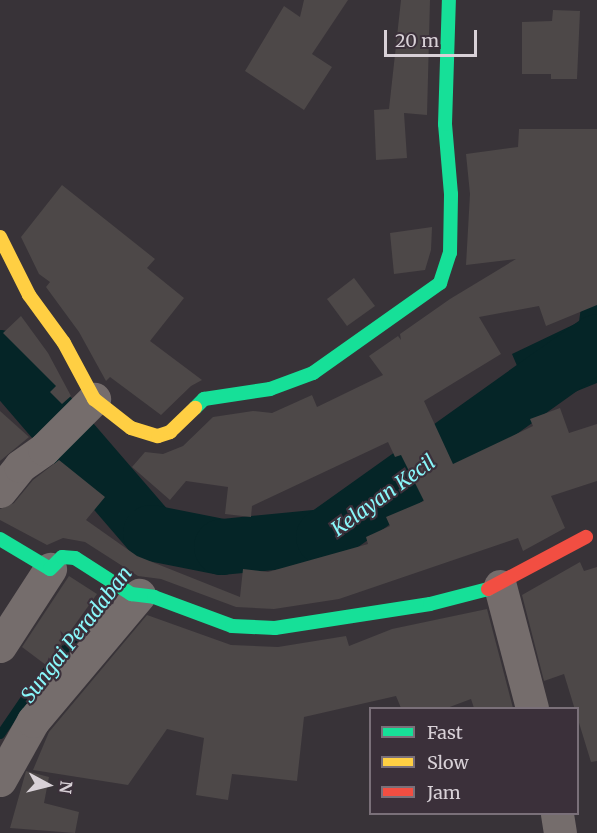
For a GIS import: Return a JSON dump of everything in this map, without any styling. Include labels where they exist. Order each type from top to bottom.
[{"type":"street","points":[[0,237],[29,295],[64,343],[86,407],[147,435],[170,432],[204,399],[270,389],[313,373],[440,283],[450,253],[451,194],[445,124],[449,0]]},
{"type":"street","points":[[0,491],[20,466],[44,449],[86,407]]},
{"type":"street","points":[[0,646],[50,569],[62,557],[75,558],[135,594],[232,626],[275,628],[430,604],[500,586],[586,537]]},
{"type":"street","points":[[0,539],[50,569]]},
{"type":"street","points":[[500,586],[532,707]]},
{"type":"street","points":[[0,780],[33,721],[135,594]]},
{"type":"street","points":[[556,815],[560,833]]},
{"type":"water","points":[[597,252],[597,383],[535,408],[512,354],[579,322],[588,254]]},
{"type":"building","points":[[304,0],[348,0],[312,54],[332,67],[304,110],[245,71],[284,6],[300,17]]},
{"type":"building","points":[[401,0],[430,0],[427,115],[404,113],[407,158],[376,160],[374,110],[389,109]]},
{"type":"building","points":[[553,10],[580,11],[577,79],[551,79],[551,74],[522,74],[522,22],[552,21]]},
{"type":"building","points":[[519,129],[597,129],[597,305],[546,326],[539,306],[479,317],[501,354],[424,401],[453,464],[533,426],[530,419],[560,408],[569,433],[597,424],[597,481],[551,496],[565,528],[523,551],[518,538],[339,599],[274,609],[236,607],[161,579],[138,576],[85,542],[63,538],[47,545],[0,520],[0,509],[14,503],[33,480],[59,460],[105,497],[86,520],[137,556],[240,597],[243,569],[268,572],[368,544],[366,537],[390,526],[386,517],[424,501],[401,455],[395,457],[388,442],[252,506],[251,517],[225,514],[228,487],[186,481],[170,500],[132,467],[145,452],[163,454],[183,446],[213,417],[253,411],[272,413],[312,395],[317,407],[383,375],[369,356],[398,336],[401,340],[400,334],[450,299],[516,259],[466,265],[470,194],[466,154],[518,147]]},
{"type":"building","points":[[62,185],[155,259],[147,268],[184,298],[150,341],[202,380],[191,386],[161,415],[110,377],[106,381],[79,332],[46,287],[50,282],[39,274],[21,237]]},
{"type":"building","points":[[432,227],[431,250],[425,270],[394,274],[390,233]]},
{"type":"building","points":[[354,278],[375,306],[347,326],[327,299]]},
{"type":"building","points":[[21,316],[48,353],[71,396],[62,404],[50,392],[56,386],[3,333]]},
{"type":"building","points":[[0,411],[29,437],[0,461]]},
{"type":"building","points":[[580,562],[584,571],[597,567],[597,761],[591,762],[579,723],[579,707],[574,707],[564,674],[544,681],[522,595]]},
{"type":"building","points":[[69,576],[97,594],[46,665],[22,647]]},
{"type":"building","points":[[487,609],[513,707],[474,707],[471,699],[450,707],[401,707],[396,696],[304,717],[297,781],[232,774],[228,800],[196,795],[204,738],[167,729],[128,785],[33,770],[49,732],[147,615],[231,645],[278,647],[346,636],[349,646],[392,629]]},
{"type":"building","points":[[26,771],[49,777],[44,803],[79,812],[75,833],[10,828]]},
{"type":"waterway","name":"Kelayan Kecil","points":[[0,358],[151,533],[222,547],[324,537],[597,342]]},
{"type":"waterway","name":"Sungai Peradaban","points":[[0,734],[30,690],[119,584],[151,533]]},
{"type":"traffic: fast","points":[[195,408],[204,399],[270,389],[313,373],[440,283],[450,253],[451,194],[445,124],[449,0]]},
{"type":"traffic: fast","points":[[0,539],[50,569],[62,557],[75,558],[131,594],[154,597],[232,626],[275,628],[430,604],[488,589]]},
{"type":"traffic: slow","points":[[0,237],[29,295],[64,343],[94,399],[131,428],[158,436],[170,432],[195,408]]},
{"type":"traffic: jam","points":[[488,589],[586,537]]}]
